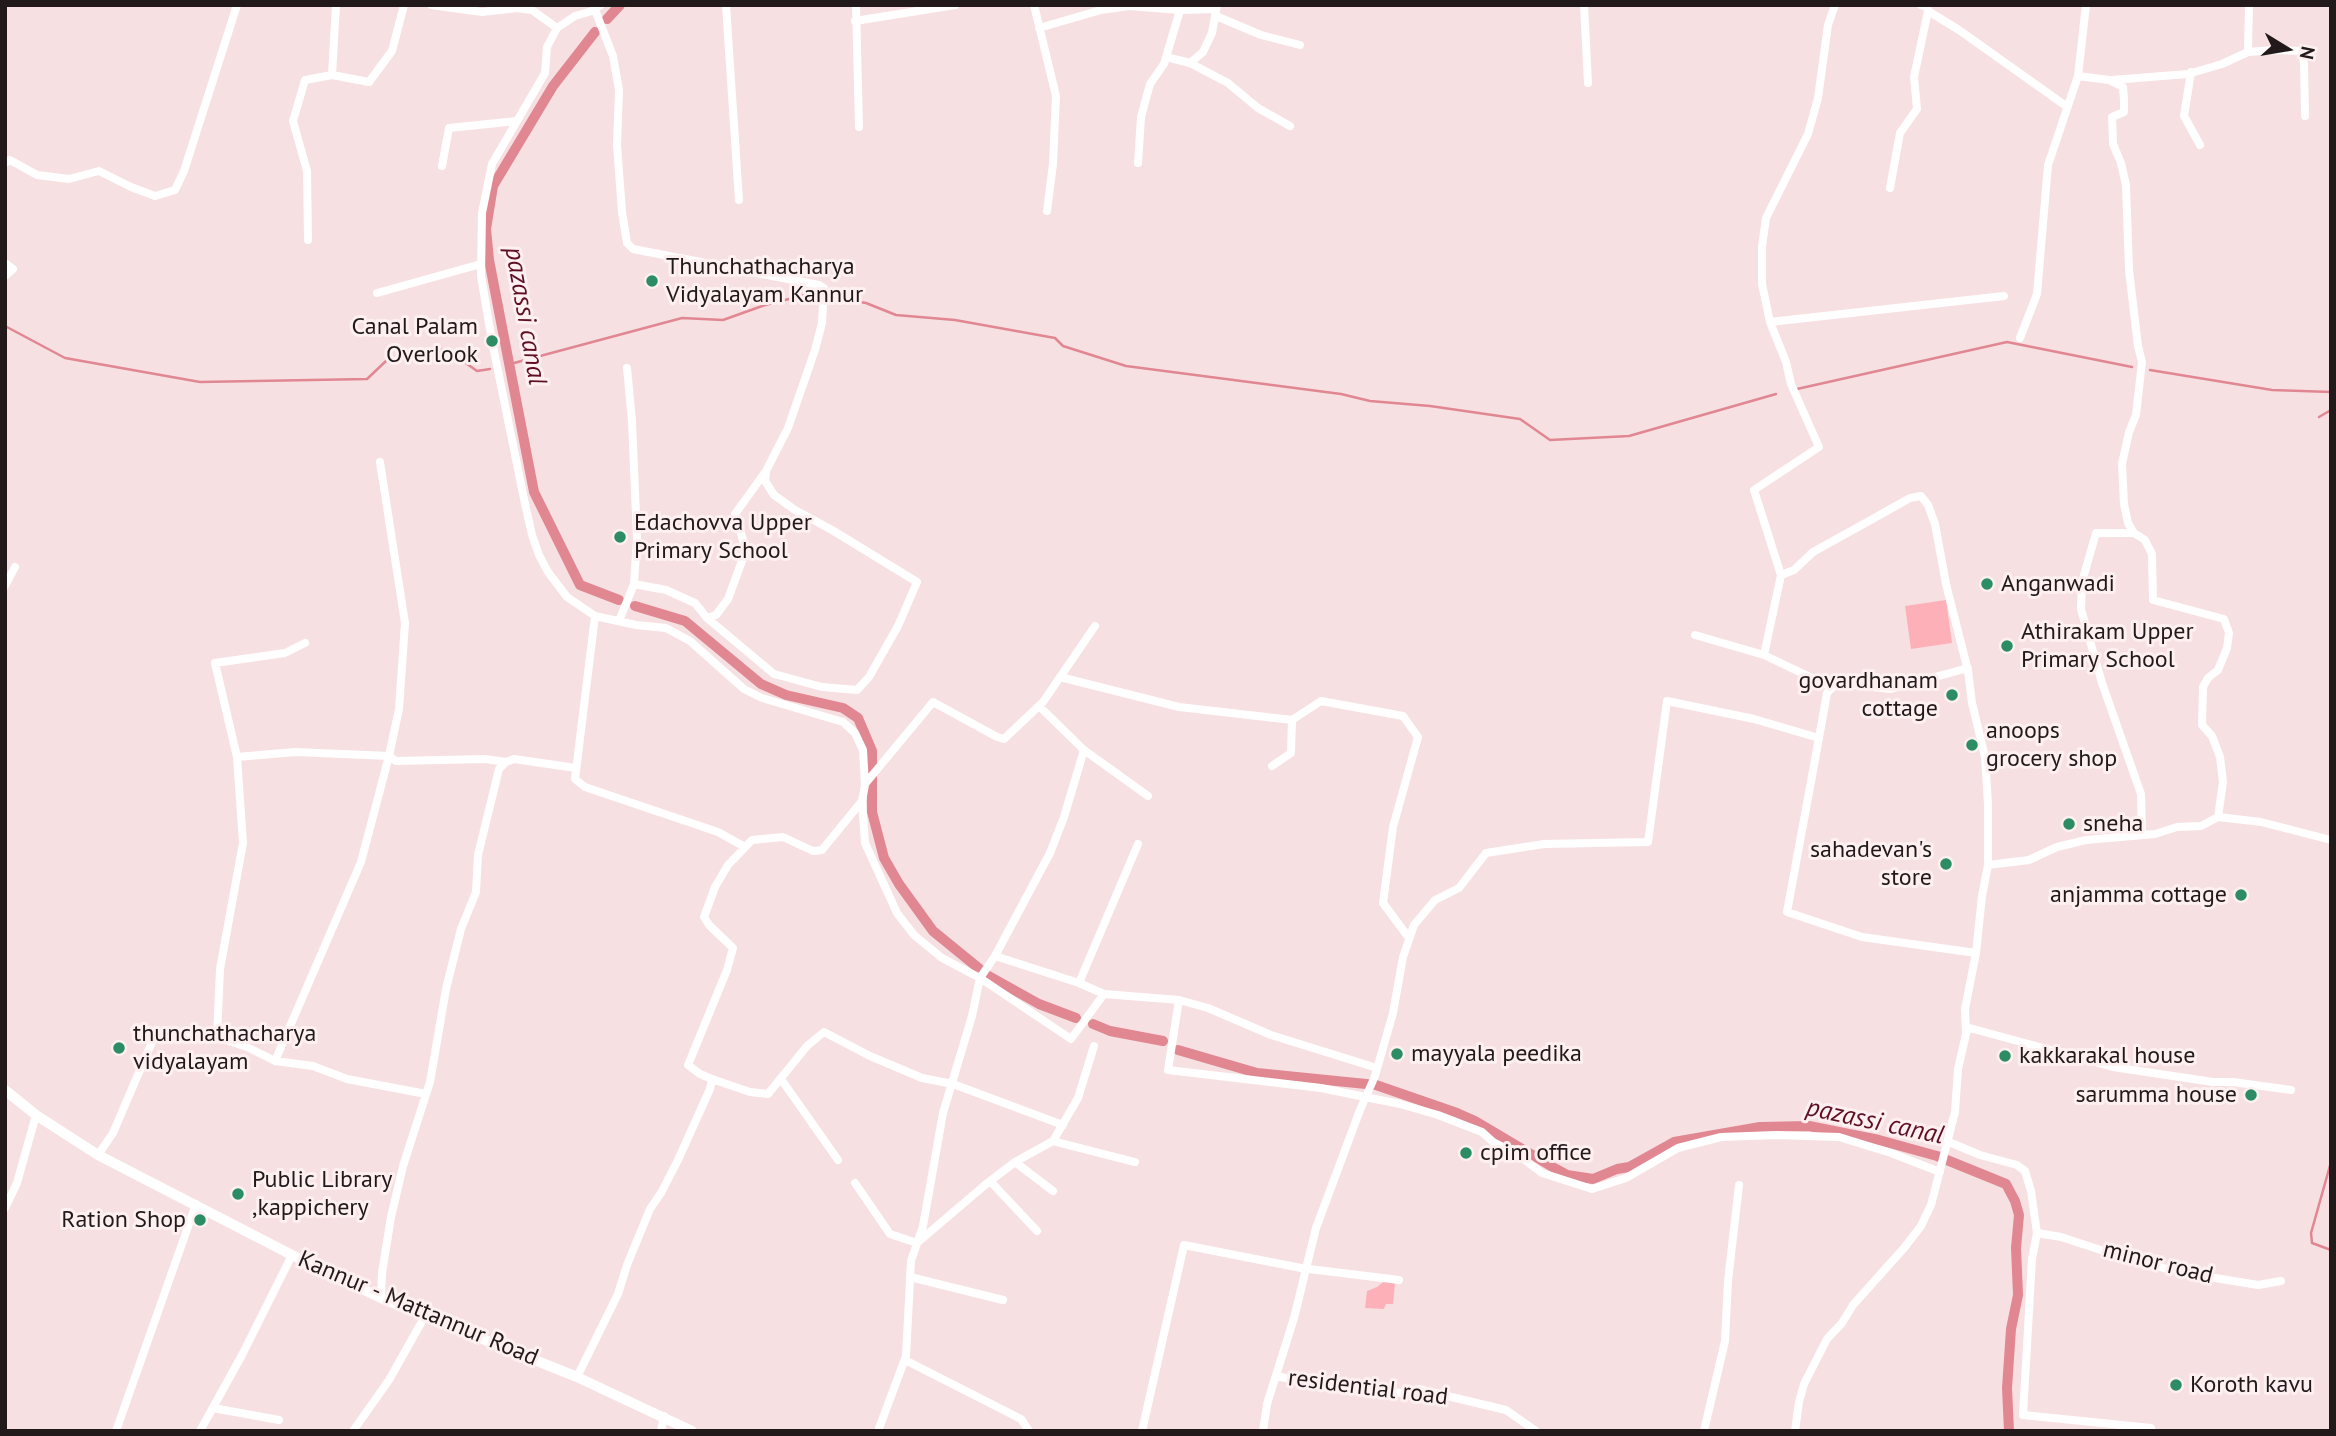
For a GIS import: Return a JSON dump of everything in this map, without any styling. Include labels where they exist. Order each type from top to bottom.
[{"type":"main road","name":"Kannur - Mattannur Road","points":[[5,1090],[36,1115],[98,1155],[292,1255],[381,1298],[577,1377],[692,1431]]},
{"type":"street","points":[[5,163],[10,160],[37,175],[69,179],[99,171],[155,196],[175,190],[184,171],[237,5]]},
{"type":"street","points":[[332,75],[336,5]]},
{"type":"street","points":[[307,240],[307,171],[293,121],[305,80],[332,75],[369,82],[392,51],[404,5]]},
{"type":"street","points":[[431,5],[482,12],[517,7],[532,10],[557,28]]},
{"type":"street","points":[[726,5],[739,200]]},
{"type":"street","points":[[856,5],[859,127]]},
{"type":"street","points":[[855,21],[955,5]]},
{"type":"street","points":[[1034,5],[1056,96],[1048,211]]},
{"type":"street","points":[[1584,5],[1588,82]]},
{"type":"street","points":[[1764,655],[1781,575],[1754,490],[1819,447],[1791,384],[1786,362],[1770,322],[1762,284],[1766,218],[1808,134],[1818,98],[1828,25],[1835,5]]},
{"type":"street","points":[[2020,338],[2037,294],[2048,165],[2078,76],[2087,5]]},
{"type":"street","points":[[2248,52],[2249,5]]},
{"type":"street","points":[[1039,28],[1101,10],[1129,6],[1216,10],[1261,35],[1300,45]]},
{"type":"street","points":[[707,618],[716,615],[728,598],[746,550],[735,514],[766,471],[788,428],[822,323],[824,288],[633,249],[627,243],[617,145],[619,90],[613,56],[598,7],[575,16],[557,28],[547,47],[545,73],[492,164],[482,213],[481,264],[492,341],[531,535],[548,572],[567,597],[595,616],[666,628],[690,640],[744,689],[762,698],[843,722],[855,733],[863,750],[865,843],[897,914],[914,934],[942,958],[980,977],[1071,1039],[1104,993]]},
{"type":"street","points":[[1890,188],[1900,133],[1917,109],[1914,77],[1924,8],[2066,106]]},
{"type":"street","points":[[1138,163],[1141,117],[1150,84],[1166,57],[1180,10]]},
{"type":"street","points":[[1190,63],[1203,51],[1216,10]]},
{"type":"street","points":[[2078,76],[2109,80],[2188,74],[2222,64],[2248,52],[2302,51],[2305,116]]},
{"type":"street","points":[[1166,57],[1190,63],[1228,83],[1268,115],[1290,126]]},
{"type":"street","points":[[2191,72],[2184,116],[2200,145]]},
{"type":"street","points":[[2109,80],[2123,87],[2124,112],[2112,117],[2113,144],[2126,185],[2129,270],[2142,362],[2136,415],[2122,464],[2124,504],[2128,523],[2134,533],[2145,540],[2152,554],[2153,600],[2224,619],[2229,633],[2228,648],[2218,670],[2208,678],[2203,687],[2202,725],[2212,736],[2220,757],[2223,782],[2218,817]]},
{"type":"street","points":[[442,166],[449,128],[516,121]]},
{"type":"street","points":[[5,263],[13,269],[5,276]]},
{"type":"street","points":[[377,293],[481,264]]},
{"type":"street","points":[[1770,322],[2004,296]]},
{"type":"street","points":[[619,621],[635,584],[637,539],[627,368]]},
{"type":"street","points":[[275,1061],[361,862],[399,709],[405,623],[380,462]]},
{"type":"street","points":[[635,584],[666,590],[695,603],[707,618],[774,674],[821,687],[857,690],[869,677],[917,582],[774,495],[765,481],[766,471]]},
{"type":"street","points":[[1781,575],[1794,569],[1813,552],[1910,498],[1921,496],[1928,505],[1935,524],[1946,584],[1968,668],[1972,704],[1985,757],[1988,865],[1965,1009],[1966,1027],[1958,1069],[1955,1112],[1931,1205],[1921,1226],[1899,1255],[1853,1305],[1819,1353],[1804,1384],[1795,1431]]},
{"type":"street","points":[[2134,533],[2096,533],[2082,582],[2081,609],[2102,683],[2141,794],[2142,835]]},
{"type":"street","points":[[5,586],[15,567]]},
{"type":"street","points":[[595,616],[575,779],[585,788],[718,832],[745,847]]},
{"type":"street","points":[[865,784],[933,702],[997,737],[1004,738],[1039,706],[1096,626]]},
{"type":"street","points":[[1695,635],[1764,655],[1831,687]]},
{"type":"street","points":[[218,1037],[220,969],[243,843],[237,757],[215,663],[285,653],[305,643]]},
{"type":"street","points":[[1968,668],[1891,689],[1837,683],[1831,687],[1827,693],[1787,912],[1862,937],[1976,953]]},
{"type":"street","points":[[1060,677],[1179,707],[1292,720],[1321,701],[1403,716],[1418,737],[1393,827],[1383,903],[1409,938]]},
{"type":"street","points":[[1263,1431],[1267,1404],[1308,1269],[1316,1228],[1376,1072],[1413,925],[1435,900],[1459,888],[1486,853],[1544,844],[1648,842],[1667,701],[1754,719],[1819,738]]},
{"type":"street","points":[[1039,706],[1084,750],[1148,796]]},
{"type":"street","points":[[1272,766],[1291,754],[1292,720]]},
{"type":"street","points":[[878,1431],[905,1360],[911,1261],[923,1226],[943,1114],[980,977],[995,956],[1050,853],[1084,750]]},
{"type":"street","points":[[237,757],[295,752],[388,756],[396,761],[485,759],[506,762]]},
{"type":"street","points":[[381,1298],[391,1217],[403,1166],[430,1082],[446,989],[461,929],[477,892],[478,855],[499,769],[514,759],[576,768]]},
{"type":"street","points":[[862,801],[818,852],[783,837],[751,839],[728,865],[715,887],[704,917],[733,948],[727,970],[688,1065],[712,1079],[750,1092],[768,1094],[807,1046],[824,1032],[870,1056],[922,1078],[953,1084],[1063,1125]]},
{"type":"street","points":[[1988,865],[2029,860],[2057,847],[2086,840],[2155,834],[2177,827],[2201,826],[2218,817],[2273,824],[2331,840]]},
{"type":"street","points":[[1079,984],[1138,844]]},
{"type":"street","points":[[995,956],[1104,993],[1179,1000],[1208,1008],[1271,1035],[1376,1072]]},
{"type":"street","points":[[1179,1000],[1168,1070],[1321,1088],[1366,1096],[1438,1115],[1482,1132],[1542,1173],[1592,1189],[1626,1178],[1678,1148],[1721,1137],[1839,1137],[1940,1172]]},
{"type":"street","points":[[1966,1027],[2113,1067],[2291,1090]]},
{"type":"street","points":[[98,1155],[113,1133],[155,1035],[163,1033],[218,1037],[275,1061],[313,1066],[363,1083],[426,1094]]},
{"type":"street","points":[[917,1243],[1015,1162],[1053,1141],[1078,1098],[1094,1046]]},
{"type":"street","points":[[577,1377],[618,1294],[650,1209],[661,1193],[693,1129],[712,1079]]},
{"type":"street","points":[[781,1079],[838,1160]]},
{"type":"street","points":[[5,1208],[17,1183],[36,1115]]},
{"type":"street","points":[[1053,1141],[1136,1162]]},
{"type":"street","points":[[1949,1142],[1980,1155],[2017,1165],[2025,1171],[2037,1233],[2032,1259],[2023,1415],[2151,1428],[2152,1431]]},
{"type":"street","points":[[1015,1162],[1052,1191]]},
{"type":"street","points":[[990,1181],[1037,1231]]},
{"type":"street","points":[[855,1183],[890,1234],[917,1243]]},
{"type":"street","points":[[1704,1431],[1725,1341],[1728,1281],[1739,1185]]},
{"type":"street","points":[[116,1431],[196,1204]]},
{"type":"street","name":"minor road","points":[[2037,1233],[2080,1242],[2167,1269],[2175,1268],[2258,1285],[2281,1281]]},
{"type":"street","points":[[1142,1431],[1184,1245],[1308,1269],[1399,1280]]},
{"type":"street","points":[[200,1431],[292,1255]]},
{"type":"street","points":[[910,1277],[1003,1300]]},
{"type":"street","points":[[353,1431],[389,1380],[425,1316]]},
{"type":"street","points":[[905,1360],[1021,1419],[1029,1431]]},
{"type":"street","name":"residential road","points":[[1276,1376],[1338,1389],[1402,1393],[1418,1389],[1506,1410],[1536,1431]]},
{"type":"street","points":[[212,1408],[279,1420]]},
{"type":"street","points":[[662,1431],[664,1416]]},
{"type":"shaded area","points":[[1946,600],[1952,643],[1911,649],[1905,606]]},
{"type":"shaded area","points":[[1387,1279],[1395,1283],[1393,1304],[1386,1304],[1384,1309],[1365,1308],[1367,1291]]},
{"type":"waterway","name":"pazassi canal","points":[[607,19],[620,5]]},
{"type":"waterway","name":"pazassi canal","points":[[595,32],[553,86],[493,186],[486,229],[489,260],[534,492],[580,585],[619,600]]},
{"type":"waterway","points":[[514,363],[682,318],[723,320],[765,305],[805,295],[816,296]]},
{"type":"waterway","points":[[836,298],[866,303],[896,315],[955,320],[1055,338],[1063,346],[1126,366],[1341,394],[1370,401],[1430,406],[1520,419],[1550,440],[1629,436],[1776,394]]},
{"type":"waterway","points":[[5,326],[65,358],[200,382],[367,379],[386,361],[446,349],[477,371],[490,369]]},
{"type":"waterway","points":[[1797,389],[2007,342],[2132,367]]},
{"type":"waterway","points":[[2150,370],[2272,390],[2331,392]]},
{"type":"waterway","points":[[2319,417],[2331,410]]},
{"type":"waterway","name":"pazassi canal","points":[[635,606],[685,621],[761,684],[786,695],[843,708],[858,718],[872,751],[872,812],[884,858],[933,931],[987,975],[1039,1004],[1076,1018]]},
{"type":"waterway","name":"pazassi canal","points":[[1093,1024],[1110,1031],[1163,1041]]},
{"type":"waterway","name":"pazassi canal","points":[[1178,1050],[1257,1073],[1376,1085],[1475,1121],[1567,1175],[1593,1179],[1629,1167],[1674,1142],[1760,1127],[1809,1126],[1879,1140],[1937,1156],[2006,1184],[2019,1215],[2016,1248],[2018,1295],[2011,1329],[2007,1388],[2009,1431]]},
{"type":"waterway","points":[[2331,1162],[2311,1233],[2312,1243],[2331,1250]]},
{"type":"place","name":"Thunchathacharya Vidyalayam Kannur","points":[[652,281]]},
{"type":"place","name":"Canal Palam Overlook","points":[[492,341]]},
{"type":"place","name":"Edachovva Upper Primary School","points":[[620,537]]},
{"type":"place","name":"Anganwadi","points":[[1987,584]]},
{"type":"place","name":"Athirakam Upper Primary School","points":[[2007,646]]},
{"type":"place","name":"govardhanam cottage","points":[[1952,695]]},
{"type":"place","name":"anoops grocery shop","points":[[1972,745]]},
{"type":"place","name":"sneha","points":[[2069,824]]},
{"type":"place","name":"sahadevan's store","points":[[1946,864]]},
{"type":"place","name":"anjamma cottage","points":[[2241,895]]},
{"type":"place","name":"thunchathacharya vidyalayam","points":[[119,1048]]},
{"type":"place","name":"mayyala peedika","points":[[1397,1054]]},
{"type":"place","name":"kakkarakal house","points":[[2005,1056]]},
{"type":"place","name":"sarumma house","points":[[2251,1095]]},
{"type":"place","name":"cpim office","points":[[1466,1153]]},
{"type":"place","name":"Public Library ,kappichery","points":[[238,1194]]},
{"type":"place","name":"Ration Shop","points":[[200,1220]]},
{"type":"place","name":"Koroth kavu","points":[[2176,1385]]}]
